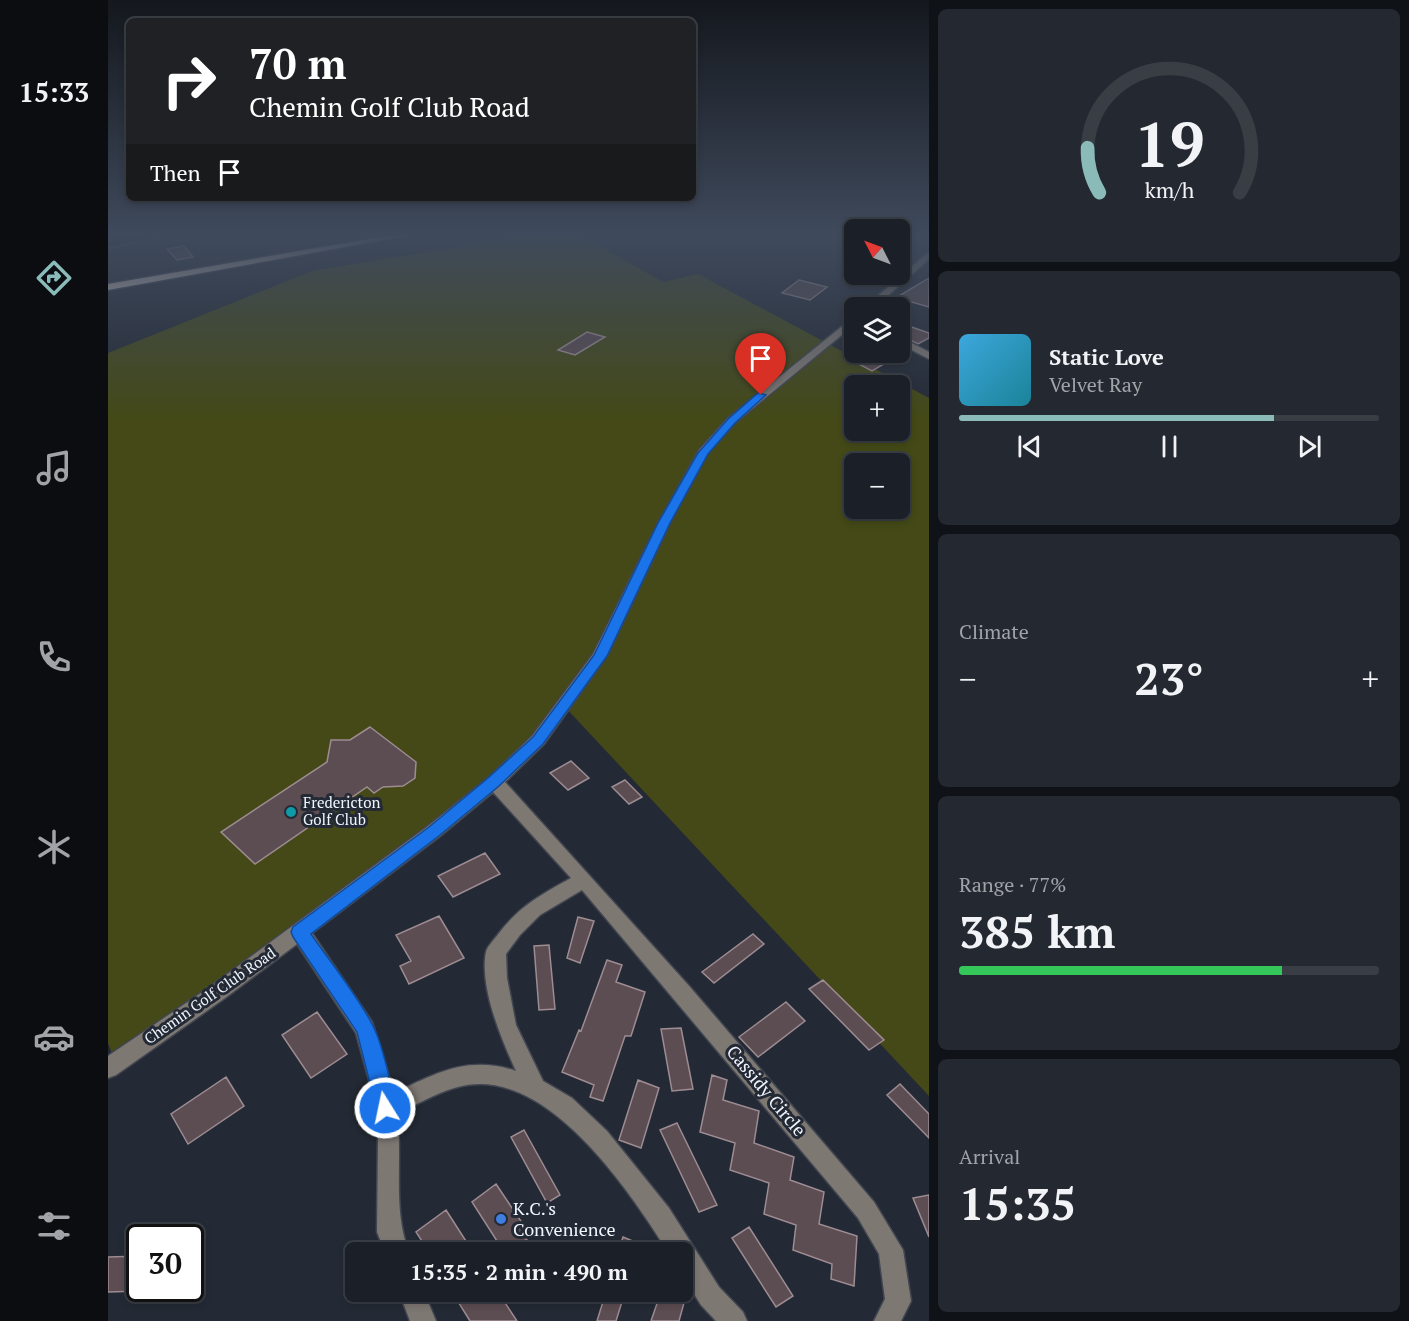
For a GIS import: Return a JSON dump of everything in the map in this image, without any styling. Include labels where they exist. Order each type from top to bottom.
[{"type":"street","name":"Chemin Golf Club Road","points":[[108,1068],[300,932],[434,831],[494,782],[538,740],[600,656],[664,523],[703,453],[731,421],[844,329]]},
{"type":"street","points":[[910,346],[929,356]]},
{"type":"street","name":"Cassidy Circle","points":[[494,782],[683,993],[866,1210],[891,1250],[898,1301],[886,1321]]},
{"type":"street","points":[[535,1088],[506,1026],[497,978],[496,952],[513,929],[533,909],[584,880]]},
{"type":"street","points":[[300,932],[365,1029],[382,1087],[389,1138],[389,1232],[393,1242]]},
{"type":"street","points":[[385,1108],[434,1087],[473,1074],[504,1078],[535,1088],[564,1106],[599,1139],[660,1217],[710,1296],[734,1321]]},
{"type":"street","points":[[416,1302],[423,1321]]},
{"type":"green space","name":"Fredericton Golf Club","points":[[248,297],[740,297],[844,352],[844,363],[864,363],[886,375],[844,375],[844,441],[910,441],[910,388],[929,398],[929,1096],[564,706],[494,782],[115,1062],[108,1043],[108,353]]},
{"type":"building","points":[[797,297],[814,297],[810,300]]},
{"type":"building","points":[[902,297],[929,297],[929,307],[910,302],[910,297]]},
{"type":"building","points":[[910,326],[929,333],[929,338],[918,344],[910,340]]},
{"type":"building","points":[[587,332],[605,337],[575,355],[558,350]]},
{"type":"building","points":[[857,363],[886,363],[872,371]]},
{"type":"building","name":"Fredericton Golf Club","points":[[370,727],[416,762],[415,778],[403,786],[383,787],[374,793],[367,787],[255,864],[221,832],[327,762],[331,740],[350,740]]},
{"type":"building","points":[[571,761],[589,778],[568,790],[550,773]]},
{"type":"building","points":[[625,780],[642,797],[629,804],[612,787]]},
{"type":"building","points":[[485,853],[500,874],[453,897],[438,876]]},
{"type":"building","points":[[439,916],[464,958],[409,984],[400,966],[411,961],[396,935]]},
{"type":"building","points":[[578,917],[594,921],[580,963],[567,958]]},
{"type":"building","points":[[753,934],[764,944],[714,983],[702,972]]},
{"type":"building","points":[[549,945],[555,1009],[539,1010],[534,946]]},
{"type":"building","points":[[607,960],[622,965],[616,982],[645,992],[631,1036],[625,1036],[603,1101],[590,1097],[594,1085],[562,1072],[579,1030],[581,1031]]},
{"type":"building","points":[[823,980],[884,1040],[869,1050],[809,989]]},
{"type":"building","points":[[786,1002],[805,1021],[758,1057],[739,1037]]},
{"type":"building","points":[[317,1012],[347,1054],[311,1078],[282,1035]]},
{"type":"building","points":[[681,1028],[693,1089],[672,1091],[661,1029]]},
{"type":"building","points":[[712,1075],[727,1080],[723,1100],[759,1111],[754,1143],[794,1157],[790,1180],[824,1192],[819,1224],[857,1236],[854,1286],[831,1279],[832,1264],[793,1250],[796,1225],[764,1214],[769,1183],[730,1170],[735,1143],[700,1132]]},
{"type":"building","points":[[226,1077],[244,1106],[188,1144],[171,1114]]},
{"type":"building","points":[[638,1080],[659,1088],[641,1148],[619,1140]]},
{"type":"building","points":[[900,1084],[929,1114],[929,1138],[887,1095]]},
{"type":"building","points":[[677,1123],[717,1205],[699,1212],[660,1130]]},
{"type":"building","points":[[524,1130],[560,1195],[547,1203],[511,1137]]},
{"type":"building","name":"K.C.'s Convenience","points":[[496,1184],[531,1236],[523,1242],[498,1242],[472,1202]]},
{"type":"building","points":[[929,1195],[929,1237],[913,1198]]},
{"type":"building","points":[[446,1210],[467,1242],[422,1242],[416,1232]]},
{"type":"building","points":[[749,1227],[793,1296],[776,1307],[732,1238]]},
{"type":"building","points":[[623,1237],[635,1242],[621,1242]]},
{"type":"building","points":[[126,1256],[126,1291],[108,1292],[108,1257]]},
{"type":"building","points":[[458,1302],[505,1302],[517,1321],[470,1321]]},
{"type":"building","points":[[603,1302],[622,1302],[616,1321],[597,1321]]},
{"type":"building","points":[[658,1302],[684,1302],[679,1321],[651,1321]]},
{"type":"place","name":"Fredericton Golf Club","points":[[291,812]]},
{"type":"place","name":"K.C.'s Convenience","points":[[501,1219]]},
{"type":"route","points":[[385,1108],[382,1087],[365,1029],[300,932],[434,831],[494,782],[538,740],[600,656],[664,523],[703,453],[731,421],[761,395]]}]
